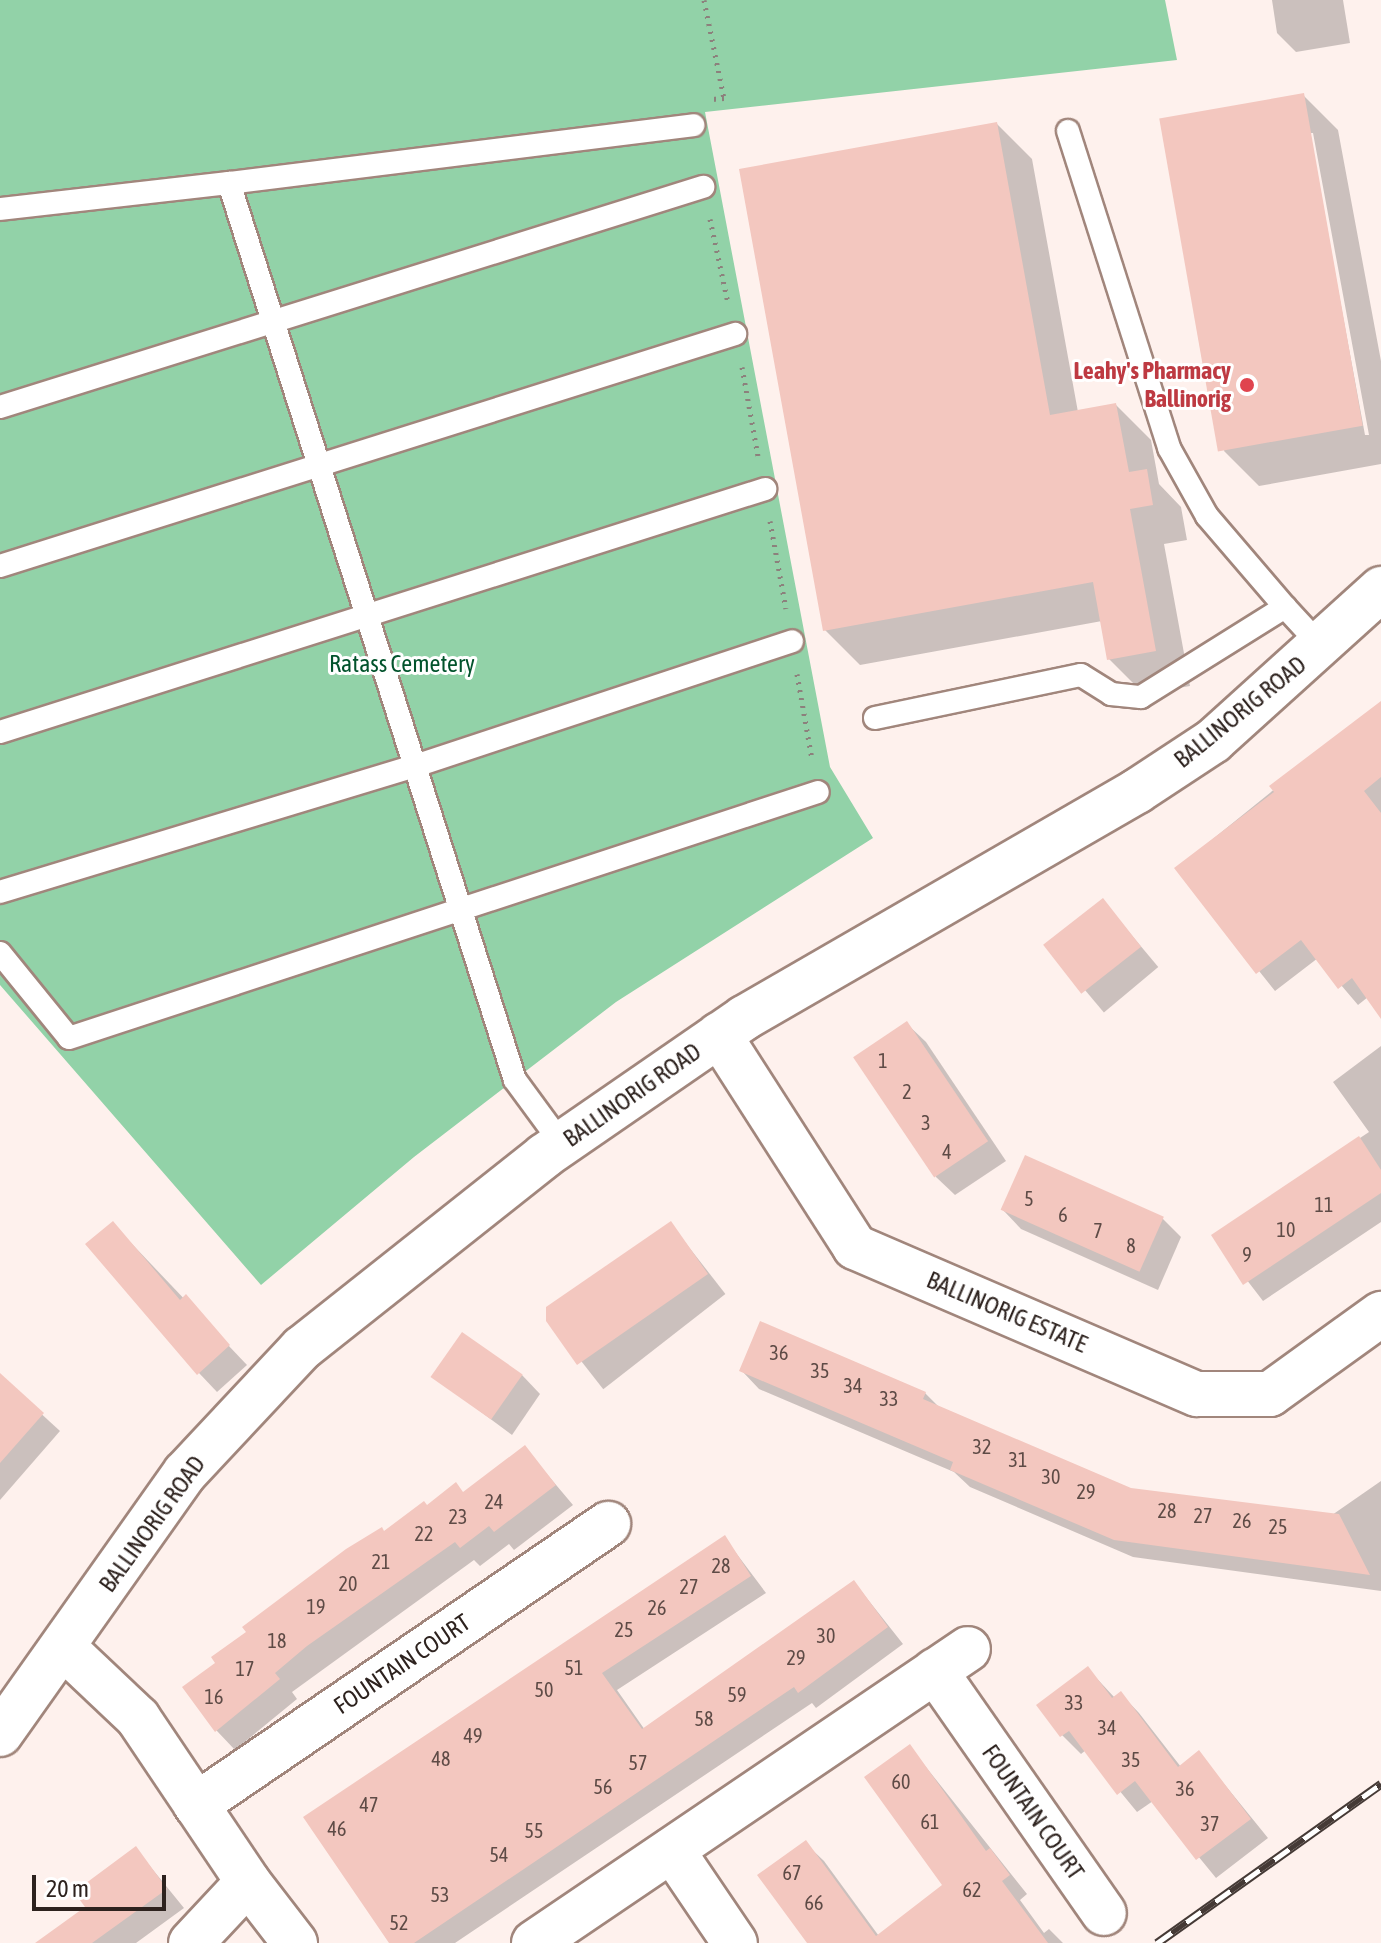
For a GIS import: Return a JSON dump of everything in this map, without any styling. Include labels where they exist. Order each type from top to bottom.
[{"type":"street","name":"BALLINORIG ROAD","points":[[0,1734],[185,1473],[302,1348],[562,1144],[719,1035],[1137,791],[1213,741],[1381,589]]},
{"type":"street","name":"BALLINORIG ESTATE","points":[[719,1035],[855,1247],[1197,1394],[1270,1394],[1381,1314]]},
{"type":"street","name":"FOUNTAIN COURT","points":[[196,1805],[608,1524]]},
{"type":"street","points":[[63,1647],[138,1718],[248,1882],[295,1943]]},
{"type":"street","name":"FOUNTAIN COURT","points":[[534,1943],[952,1660],[1104,1913]]},
{"type":"street","points":[[672,1850],[735,1943]]},
{"type":"street","points":[[191,1943],[248,1882]]},
{"type":"lane","points":[[0,209],[693,125]]},
{"type":"lane","points":[[1068,131],[1169,448],[1207,516],[1321,646]]},
{"type":"lane","points":[[229,183],[515,1080],[562,1144]]},
{"type":"lane","points":[[0,407],[703,187]]},
{"type":"lane","points":[[0,566],[735,334]]},
{"type":"lane","points":[[0,732],[368,618],[765,489]]},
{"type":"lane","points":[[875,718],[1081,675],[1111,694],[1141,697],[1285,607]]},
{"type":"lane","points":[[0,892],[415,766],[792,641]]},
{"type":"lane","points":[[0,953],[69,1038],[818,792]]},
{"type":"path","points":[[693,125],[691,100],[724,98],[704,0]]},
{"type":"path","points":[[703,187],[765,489],[818,792]]},
{"type":"green space","name":"Ratass Cemetery","points":[[0,0],[1165,0],[1177,60],[705,112],[830,767],[873,838],[616,1002],[414,1157],[261,1285],[0,985]]},
{"type":"building","points":[[1304,93],[1363,426],[1218,451],[1159,119]]},
{"type":"building","points":[[997,122],[1050,415],[1116,403],[1129,472],[1147,469],[1153,505],[1130,509],[1156,651],[1107,660],[1093,582],[823,631],[739,169]]},
{"type":"building","points":[[1381,701],[1381,777],[1364,791],[1381,813],[1381,1019],[1352,978],[1338,989],[1301,940],[1256,974],[1174,868],[1274,792],[1269,786]]},
{"type":"building","points":[[1103,898],[1141,947],[1081,994],[1043,945]]},
{"type":"building","points":[[907,1021],[988,1141],[934,1178],[853,1057]]},
{"type":"building","points":[[1359,1136],[1381,1170],[1381,1193],[1243,1285],[1211,1235]]},
{"type":"building","points":[[1025,1155],[1164,1217],[1139,1272],[1001,1210]]},
{"type":"building","points":[[113,1221],[180,1300],[186,1294],[230,1345],[197,1375],[85,1244]]},
{"type":"building","points":[[671,1221],[708,1274],[577,1365],[546,1321],[546,1307]]},
{"type":"building","points":[[760,1321],[926,1392],[923,1399],[1131,1488],[1339,1514],[1370,1575],[1114,1540],[950,1470],[953,1462],[739,1371]]},
{"type":"building","points":[[462,1332],[523,1374],[491,1419],[430,1377]]},
{"type":"building","points":[[0,1373],[44,1413],[0,1463]]},
{"type":"building","points":[[525,1445],[556,1485],[494,1532],[489,1526],[460,1548],[455,1542],[307,1646],[275,1673],[280,1679],[215,1732],[182,1687],[215,1663],[211,1657],[246,1632],[242,1627],[346,1549],[382,1527],[384,1531],[424,1501],[427,1505],[456,1482],[463,1492]]},
{"type":"building","points":[[725,1535],[751,1576],[602,1673],[642,1729],[854,1580],[888,1627],[798,1693],[794,1687],[414,1943],[389,1943],[303,1817]]},
{"type":"building","points":[[1088,1666],[1112,1698],[1121,1691],[1178,1767],[1199,1750],[1251,1819],[1196,1860],[1135,1781],[1117,1795],[1069,1731],[1060,1737],[1036,1705]]},
{"type":"building","points":[[910,1744],[986,1851],[990,1848],[1010,1875],[1002,1881],[1048,1943],[807,1943],[757,1875],[806,1840],[876,1936],[942,1885],[864,1777]]},
{"type":"building","points":[[136,1846],[167,1889],[92,1943],[35,1943],[85,1907],[74,1892]]},
{"type":"railway","points":[[1157,1943],[1381,1784]]},
{"type":"place","name":"Leahy's Pharmacy Ballinorig","points":[[1247,385]]}]
